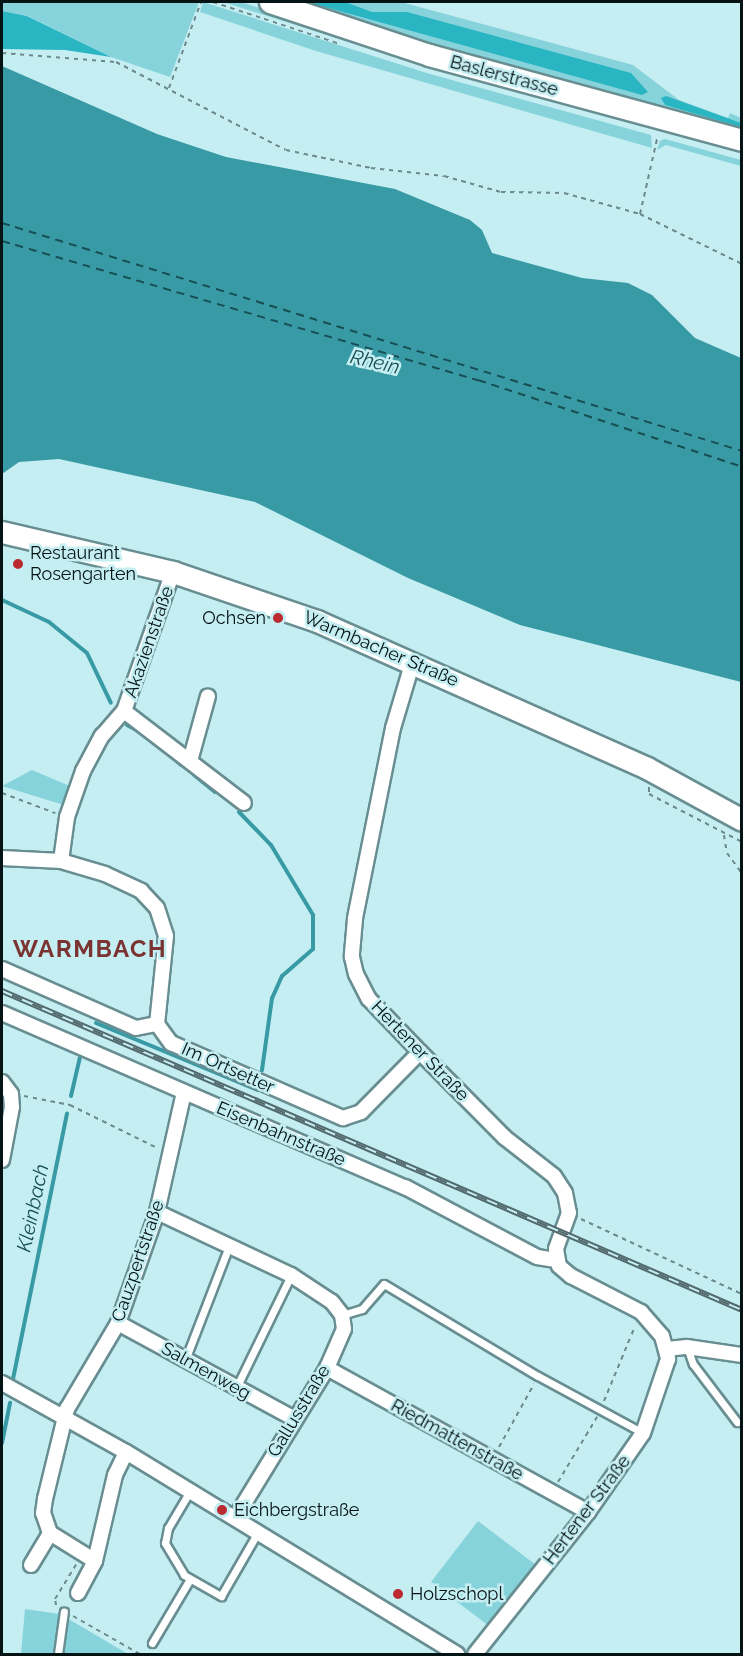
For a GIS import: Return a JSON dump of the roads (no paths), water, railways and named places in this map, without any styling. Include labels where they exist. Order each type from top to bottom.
[{"type":"main road","name":"Baslerstrasse","points":[[270,2],[429,56],[741,140]]},
{"type":"main road","name":"Warmbacher Straße","points":[[2,532],[172,572],[288,610],[413,661],[647,768],[736,814]]},
{"type":"street","name":"Akazienstraße","points":[[61,861],[67,817],[83,771],[102,736],[124,711],[172,572]]},
{"type":"street","name":"Hertener Straße","points":[[413,661],[393,728],[355,919],[352,957],[369,999],[504,1137],[554,1176],[566,1193],[569,1213],[556,1260]]},
{"type":"street","points":[[190,761],[208,696]]},
{"type":"street","name":"Akazienstraße","points":[[124,711],[244,803]]},
{"type":"street","points":[[2,858],[61,861],[132,886],[157,908],[166,936],[157,1024],[136,1028],[2,969]]},
{"type":"street","name":"Eisenbahnstraße","points":[[2,1013],[405,1187],[537,1257],[556,1260]]},
{"type":"street","name":"Im Ortsetter","points":[[157,1024],[171,1043],[343,1118],[361,1112],[420,1052]]},
{"type":"street","points":[[2,1082],[11,1094],[2,1160]]},
{"type":"street","name":"Cauzpertstraße","points":[[64,1419],[118,1323],[157,1212],[184,1092]]},
{"type":"street","points":[[157,1212],[291,1275],[332,1302],[342,1315]]},
{"type":"street","points":[[556,1260],[571,1276],[641,1312],[654,1323],[667,1349],[687,1347],[741,1355]]},
{"type":"street","name":"Gallusstraße","points":[[235,1518],[327,1368],[344,1329],[342,1315]]},
{"type":"street","name":"Salmenweg","points":[[118,1323],[295,1419]]},
{"type":"street","name":"Hertener Straße","points":[[475,1654],[588,1512],[643,1433],[664,1375],[667,1349]]},
{"type":"street","name":"Riedmattenstraße","points":[[327,1368],[588,1512]]},
{"type":"street","points":[[2,1383],[126,1452],[457,1654]]},
{"type":"street","points":[[64,1419],[43,1513],[50,1533],[89,1557]]},
{"type":"street","points":[[78,1593],[115,1475],[126,1452]]},
{"type":"street","points":[[31,1565],[50,1533]]},
{"type":"lane","points":[[185,1360],[229,1246]]},
{"type":"lane","points":[[236,1388],[291,1275]]},
{"type":"lane","points":[[342,1315],[362,1309],[384,1284],[538,1376],[643,1433]]},
{"type":"lane","points":[[687,1347],[693,1364],[737,1422]]},
{"type":"lane","points":[[190,1491],[168,1528],[165,1543],[184,1575],[190,1579],[221,1596],[258,1532]]},
{"type":"lane","points":[[152,1643],[190,1579]]},
{"type":"lane","points":[[58,1654],[64,1611]]},
{"type":"water","name":"Rhein","points":[[2,66],[157,134],[226,157],[395,189],[470,220],[482,230],[492,253],[582,278],[628,283],[652,295],[695,338],[741,358],[741,682],[520,625],[408,578],[255,502],[59,459],[19,462],[2,474]]},
{"type":"waterway","points":[[2,600],[49,622],[87,653],[111,703]]},
{"type":"waterway","points":[[127,725],[142,733]]},
{"type":"waterway","points":[[171,755],[181,765]]},
{"type":"waterway","points":[[194,775],[215,792]]},
{"type":"waterway","name":"Kleinbach","points":[[239,812],[271,845],[313,915],[313,949],[282,976],[272,998],[262,1070]]},
{"type":"waterway","name":"Kleinbach","points":[[96,1023],[258,1090]]},
{"type":"waterway","name":"Kleinbach","points":[[71,1096],[80,1058]]},
{"type":"waterway","name":"Kleinbach","points":[[13,1379],[67,1113]]},
{"type":"waterway","name":"Kleinbach","points":[[2,1443],[10,1403]]},
{"type":"railway","points":[[2,991],[742,1310]]},
{"type":"place","name":"Restaurant Rosengarten","points":[[18,564]]},
{"type":"place","name":"Ochsen","points":[[278,618]]},
{"type":"place","name":"Eichbergstraße","points":[[222,1510]]},
{"type":"place","name":"Holzschopl","points":[[398,1594]]},
{"type":"district","name":"WARMBACH","points":[[90,949]]}]
